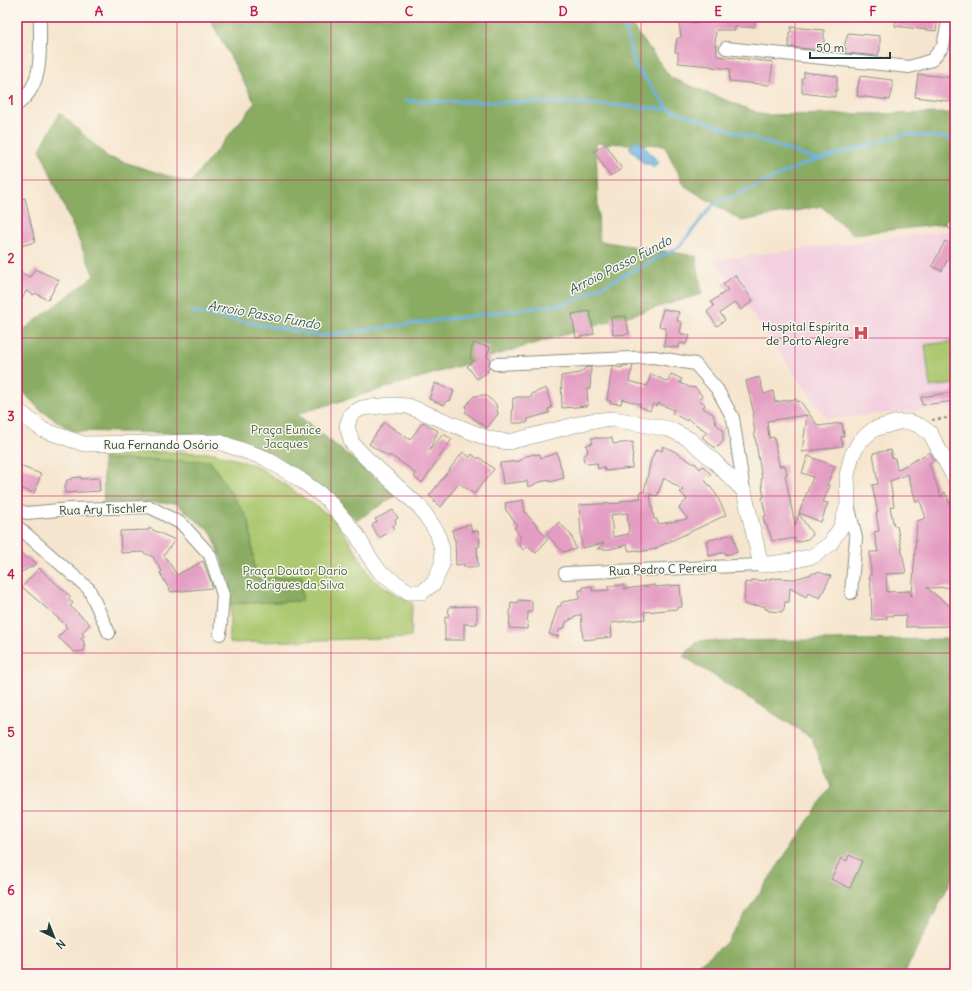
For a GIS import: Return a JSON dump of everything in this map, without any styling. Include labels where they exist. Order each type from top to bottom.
[{"type":"street","points":[[17,105],[33,88],[39,72],[40,17]]},
{"type":"street","points":[[726,48],[909,67],[932,60],[943,46],[948,17]]},
{"type":"street","points":[[496,364],[654,357],[694,364],[717,389],[733,418],[744,492],[762,565],[792,561],[813,556],[830,544],[841,527],[848,504]]},
{"type":"street","name":"Rua Fernando Osório","points":[[17,410],[43,430],[84,444],[219,442],[265,458],[301,480],[327,499],[357,535],[368,555],[380,572],[409,592],[422,592],[434,583],[442,564],[442,549],[437,532],[420,507],[365,457],[352,443],[347,426],[351,414],[362,408],[391,405],[408,406],[490,439],[509,442],[590,421],[614,419],[669,429],[694,444],[714,461],[744,492]]},
{"type":"street","points":[[851,593],[856,538],[848,504],[847,475],[852,455],[860,440],[874,429],[898,422],[910,422],[920,426],[930,433],[955,478]]},
{"type":"street","name":"Rua Ary Tischler","points":[[17,510],[27,513],[70,509],[150,507],[182,524],[210,555],[224,595],[220,634]]},
{"type":"street","points":[[17,526],[89,589],[109,633]]},
{"type":"street","name":"Rua Pedro C Pereira","points":[[565,573],[762,565]]},
{"type":"shaded area","name":"Hospital Espírita de Porto Alegre","points":[[955,230],[955,407],[827,419],[714,260]]},
{"type":"green space","name":"Praça Eunice Jacques","points":[[209,17],[317,17],[319,20],[331,17],[626,17],[671,78],[763,115],[955,113],[955,223],[853,234],[821,206],[742,221],[685,186],[664,145],[596,143],[599,241],[696,256],[702,294],[297,414],[397,495],[357,520],[269,453],[220,434],[72,431],[39,409],[17,385],[18,334],[94,276],[40,149],[60,113],[108,157],[190,183],[255,103]]},
{"type":"green space","points":[[955,341],[955,384],[930,387],[925,345]]},
{"type":"green space","name":"Praça Doutor Dario Rodrigues da Silva","points":[[103,451],[214,453],[257,466],[336,520],[373,580],[412,603],[411,637],[230,643],[230,582],[212,533],[176,503],[104,502]]},
{"type":"green space","points":[[103,459],[210,461],[249,520],[256,579],[302,576],[302,601],[230,604],[230,582],[212,533],[176,503],[104,502]]},
{"type":"green space","points":[[955,639],[955,873],[904,974],[687,974],[725,944],[831,787],[812,738],[683,656],[698,641]]},
{"type":"water","points":[[638,139],[659,163],[653,168],[650,164],[644,164],[629,147]]},
{"type":"building","points":[[755,17],[754,27],[735,27],[735,30],[716,30],[715,46],[717,46],[717,56],[773,62],[770,85],[729,81],[730,69],[678,63],[678,52],[675,52],[677,38],[681,38],[679,22],[692,20],[692,23],[710,21],[709,18]]},
{"type":"building","points":[[896,17],[938,17],[936,31],[895,26]]},
{"type":"building","points":[[791,27],[824,30],[824,45],[822,45],[822,50],[789,47],[789,32],[791,32]]},
{"type":"building","points":[[848,33],[880,36],[880,51],[878,56],[845,53],[846,48],[844,47]]},
{"type":"building","points":[[804,72],[837,76],[837,91],[835,91],[835,97],[802,93],[802,78],[804,78]]},
{"type":"building","points":[[918,74],[955,78],[955,102],[915,97]]},
{"type":"building","points":[[860,76],[892,80],[893,86],[890,100],[857,96]]},
{"type":"building","points":[[606,144],[622,169],[610,176],[594,151]]},
{"type":"building","points":[[25,198],[35,242],[17,247],[17,200]]},
{"type":"building","points":[[945,241],[954,246],[942,271],[932,266]]},
{"type":"building","points":[[35,269],[59,280],[48,300],[35,293],[34,295],[26,291],[17,310],[17,279],[20,272],[30,277]]},
{"type":"building","points":[[735,275],[753,301],[741,310],[736,302],[720,313],[725,320],[717,326],[707,312],[714,306],[711,302],[728,290],[723,284]]},
{"type":"building","points":[[663,309],[679,312],[677,321],[682,322],[680,333],[690,336],[686,344],[680,343],[679,348],[664,346],[666,328],[659,326]]},
{"type":"building","points":[[590,311],[594,334],[576,338],[572,314]]},
{"type":"building","points":[[626,316],[629,334],[613,335],[611,317]]},
{"type":"building","points":[[473,343],[490,347],[487,356],[490,360],[490,368],[487,370],[488,372],[477,379],[467,366],[473,362],[470,357]]},
{"type":"building","points":[[633,365],[629,381],[647,386],[651,374],[668,382],[671,374],[682,379],[680,383],[696,388],[702,396],[699,400],[705,404],[703,408],[713,414],[716,424],[723,430],[723,441],[718,447],[717,446],[715,448],[702,437],[707,432],[688,419],[687,421],[672,413],[674,410],[658,403],[657,406],[653,404],[650,411],[639,406],[640,404],[622,399],[621,404],[610,403],[611,401],[607,400],[612,366],[622,368],[622,366]]},
{"type":"building","points":[[591,367],[590,389],[587,389],[588,406],[562,408],[561,376],[580,373],[585,368]]},
{"type":"building","points":[[759,377],[764,394],[773,391],[775,402],[796,399],[797,402],[800,401],[818,426],[842,423],[844,436],[841,437],[843,446],[802,452],[807,415],[767,421],[769,438],[774,437],[779,466],[785,465],[787,474],[785,475],[795,525],[799,514],[813,535],[801,542],[794,541],[795,538],[772,541],[767,525],[765,525],[763,517],[766,516],[762,498],[764,497],[762,479],[754,431],[754,414],[746,381]]},
{"type":"building","points":[[435,383],[454,391],[450,401],[447,400],[444,405],[429,399]]},
{"type":"building","points":[[546,388],[552,408],[548,409],[549,413],[528,419],[527,423],[512,423],[513,398],[532,397],[531,394]]},
{"type":"building","points":[[955,392],[955,401],[922,405],[921,397]]},
{"type":"building","points":[[485,395],[496,404],[498,414],[487,428],[465,412],[467,409],[465,407],[474,396]]},
{"type":"building","points":[[384,422],[410,440],[423,422],[438,431],[429,451],[443,434],[452,439],[422,483],[414,477],[416,474],[411,469],[390,455],[389,457],[369,444]]},
{"type":"building","points":[[591,438],[612,438],[613,444],[633,442],[632,468],[605,471],[604,467],[598,469],[597,463],[588,464],[584,462],[583,457],[588,452],[586,445],[593,443]]},
{"type":"building","points":[[663,446],[694,464],[695,463],[700,469],[703,466],[711,474],[705,480],[716,494],[726,515],[656,549],[638,552],[638,550],[629,551],[627,545],[610,549],[597,549],[604,543],[582,548],[579,505],[621,503],[621,501],[641,498],[640,492],[644,492],[651,460],[655,451],[656,452],[657,449],[662,451]],"holes":[[[664,478],[683,490],[680,492],[687,499],[679,508],[688,519],[658,524],[657,519],[654,519],[650,494],[657,496]],[[627,513],[629,534],[613,537],[611,515]]]},
{"type":"building","points":[[891,450],[892,458],[895,458],[897,470],[930,452],[934,460],[929,463],[941,497],[945,492],[952,510],[955,509],[955,560],[953,563],[954,587],[927,588],[955,610],[952,614],[955,617],[955,626],[906,627],[906,615],[886,616],[887,619],[872,620],[869,575],[871,575],[870,552],[878,552],[874,532],[879,531],[876,513],[878,513],[872,485],[878,484],[873,453]],"holes":[[[908,474],[916,502],[920,501],[926,518],[917,521],[912,596],[910,591],[887,592],[886,574],[906,573],[897,526],[894,526],[890,507],[894,506],[890,481]]]},
{"type":"building","points":[[463,452],[470,457],[472,454],[478,459],[479,457],[494,469],[474,494],[459,483],[441,507],[429,496]]},
{"type":"building","points":[[557,453],[564,478],[550,482],[549,480],[536,483],[528,487],[527,481],[503,484],[500,463],[520,461],[526,456],[535,454],[540,454],[541,458]]},
{"type":"building","points":[[808,456],[835,466],[827,485],[830,486],[823,502],[828,503],[821,522],[799,513],[813,477],[802,473]]},
{"type":"building","points":[[17,465],[41,474],[34,493],[17,487]]},
{"type":"building","points":[[81,477],[81,479],[99,478],[100,491],[65,493],[67,480]]},
{"type":"building","points":[[523,500],[525,512],[548,539],[536,553],[528,547],[523,550],[519,544],[521,538],[514,527],[517,525],[506,511],[505,503]]},
{"type":"building","points":[[393,510],[398,518],[395,520],[396,523],[393,526],[395,529],[379,538],[372,525],[377,522],[375,519]]},
{"type":"building","points":[[559,522],[571,535],[576,549],[563,552],[546,534]]},
{"type":"building","points":[[470,524],[472,532],[478,531],[480,546],[477,547],[478,567],[464,567],[464,564],[456,565],[455,539],[452,530]]},
{"type":"building","points":[[149,528],[175,540],[164,555],[177,575],[203,561],[212,588],[171,592],[160,573],[162,571],[153,557],[142,552],[121,553],[120,531],[149,530]]},
{"type":"building","points":[[733,534],[737,552],[726,555],[725,552],[709,556],[706,541]]},
{"type":"building","points":[[17,550],[28,559],[29,557],[37,564],[17,574]]},
{"type":"building","points":[[39,568],[71,597],[68,599],[73,603],[70,606],[90,624],[82,633],[84,635],[81,639],[84,641],[84,651],[74,652],[58,637],[67,628],[65,626],[66,625],[22,587]]},
{"type":"building","points":[[818,572],[831,576],[820,598],[808,593],[806,597],[790,588],[789,602],[785,602],[784,610],[782,610],[782,612],[768,611],[768,609],[765,609],[765,606],[745,605],[744,603],[745,582],[752,583],[752,580],[766,581],[766,579],[772,579],[770,578],[795,579]]},
{"type":"building","points":[[624,585],[624,589],[655,585],[655,587],[680,585],[682,607],[677,607],[678,609],[644,612],[645,619],[611,623],[612,637],[583,640],[581,614],[566,622],[565,627],[559,630],[558,637],[549,634],[558,606],[560,607],[562,602],[579,599],[579,590],[583,590],[583,587],[592,586],[592,591],[609,590],[608,586]]},
{"type":"building","points":[[518,600],[532,601],[532,612],[528,612],[527,629],[509,628],[511,602],[518,603]]},
{"type":"building","points":[[477,606],[477,624],[464,624],[464,640],[445,640],[445,617],[448,617],[449,607]]},
{"type":"building","points":[[849,855],[862,861],[850,888],[831,879],[841,858],[847,861]]},
{"type":"waterway","points":[[622,17],[635,66],[669,109]]},
{"type":"waterway","points":[[405,101],[580,103],[669,109],[818,160]]},
{"type":"waterway","name":"Arroio Passo Fundo","points":[[193,312],[320,336],[569,303],[679,247],[712,206],[804,164],[906,134],[955,139]]},
{"type":"place","name":"Hospital Espírita de Porto Alegre","points":[[861,333]]}]
